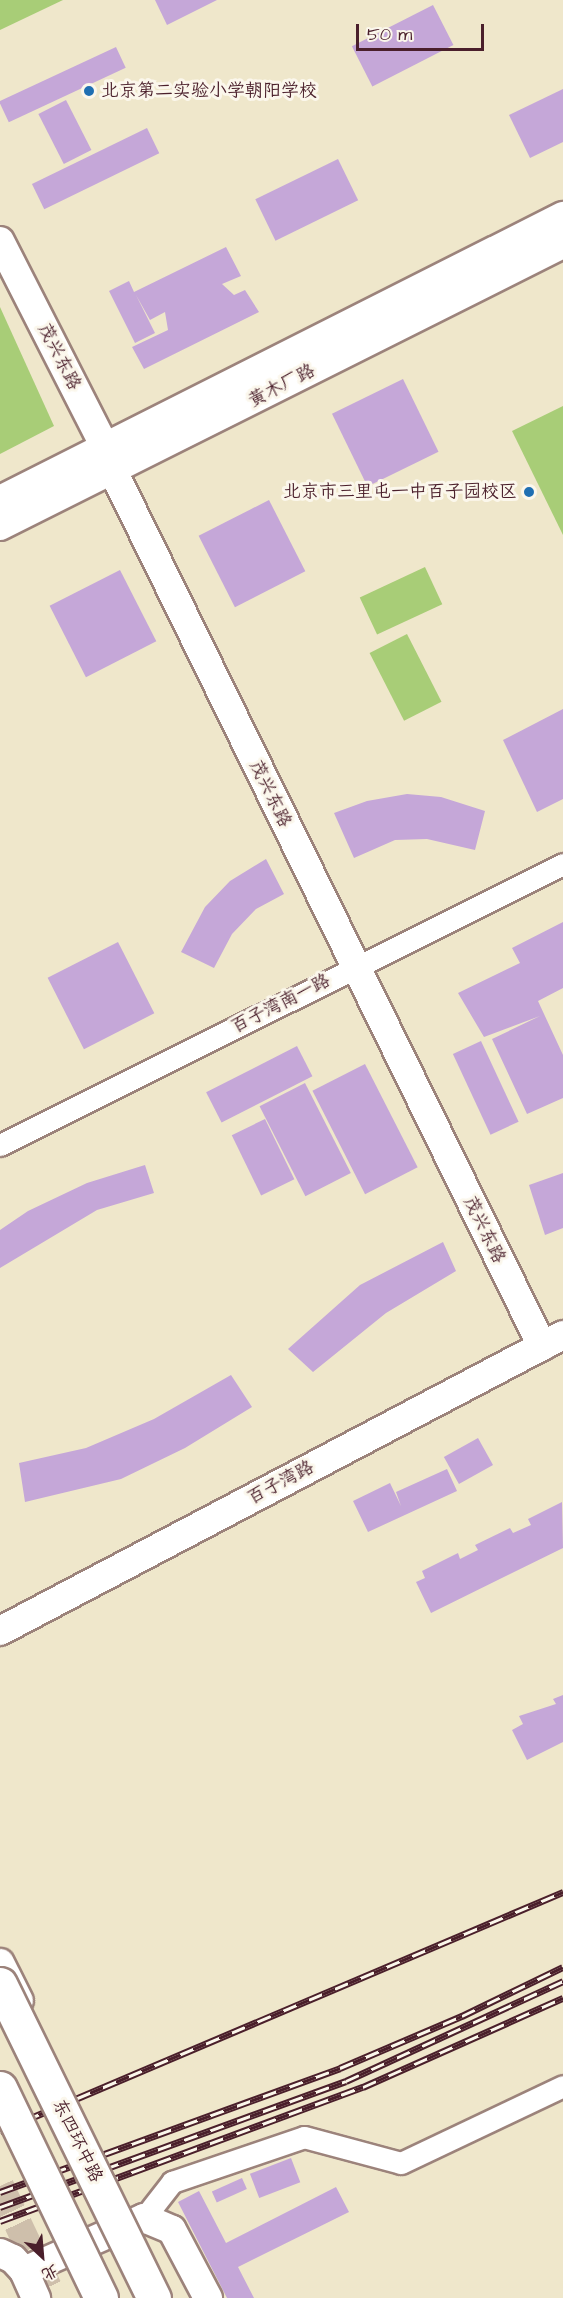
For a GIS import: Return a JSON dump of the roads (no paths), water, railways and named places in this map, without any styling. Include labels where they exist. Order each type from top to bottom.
[{"type":"highway","name":"东四环中路","points":[[0,1984],[154,2298]]},
{"type":"highway","points":[[0,2088],[121,2256]]},
{"type":"street","points":[[0,500],[109,460],[563,216]]},
{"type":"street","name":"茂兴东路","points":[[0,241],[355,967],[552,1341]]},
{"type":"street","name":"黄木厂路","points":[[0,526],[109,460],[563,244]]},
{"type":"street","name":"百子湾南一路","points":[[0,1144],[563,864]]},
{"type":"street","name":"百子湾路","points":[[0,1631],[552,1341]]},
{"type":"street","points":[[0,1963],[25,2041],[0,2015]]},
{"type":"street","points":[[112,2298],[121,2256],[172,2182],[304,2137],[401,2163],[563,2086]]},
{"type":"street","points":[[24,2271],[121,2256],[172,2230],[208,2298]]},
{"type":"street","points":[[0,2253],[13,2259],[46,2296]]},
{"type":"street","points":[[121,2256],[141,2298]]},
{"type":"street","points":[[121,2256],[167,2298]]},
{"type":"tunnel","points":[[0,2186],[50,2292]]},
{"type":"railway","points":[[0,2131],[563,1892]]},
{"type":"railway","points":[[0,2192],[340,2068],[462,2016],[563,1967]]},
{"type":"railway","points":[[0,2207],[346,2081],[563,1981]]},
{"type":"railway","points":[[0,2221],[363,2087],[563,1998]]},
{"type":"place","name":"北京第二实验小学朝阳学校","points":[[89,91]]},
{"type":"place","name":"北京市三里屯一中百子园校区","points":[[529,492]]}]
